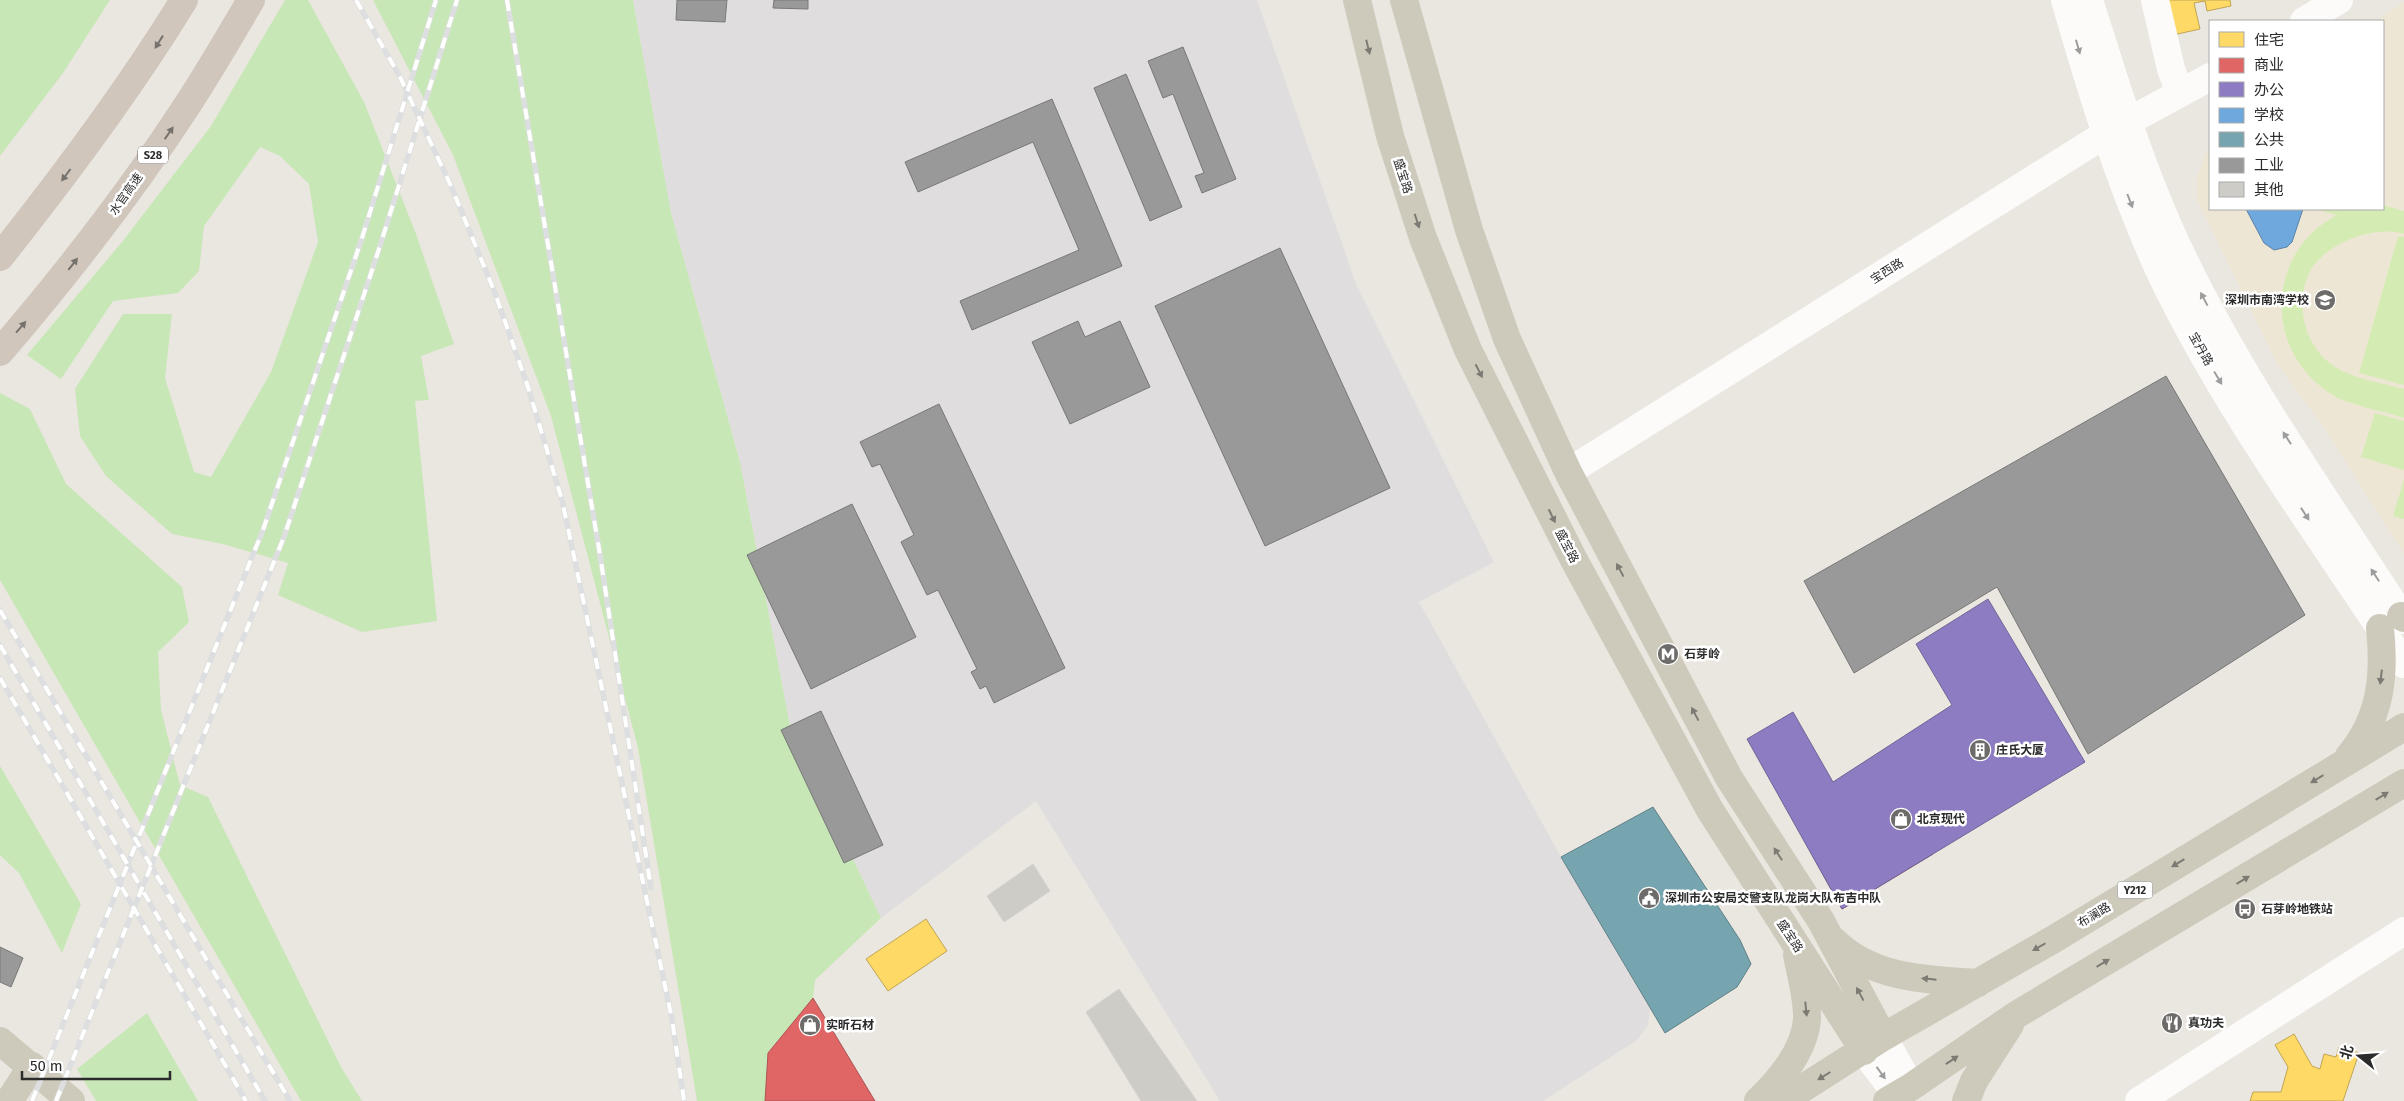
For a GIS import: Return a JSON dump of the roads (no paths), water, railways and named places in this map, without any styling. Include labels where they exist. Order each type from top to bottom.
[{"type":"highway","points":[[0,257],[66,174],[116,105],[143,67],[184,0]]},
{"type":"highway","name":"水官高速","points":[[0,352],[43,302],[116,210],[181,115],[251,0]]},
{"type":"main road","name":"盛宝路","points":[[1357,0],[1390,136],[1422,238],[1468,350],[1574,560],[1705,802],[1795,944],[1874,1044]]},
{"type":"main road","points":[[1404,0],[1469,230],[1507,339],[1568,472],[1729,778],[1835,942],[1854,957],[1879,970],[1924,979],[1978,983]]},
{"type":"main road","points":[[2342,764],[2362,740],[2373,717],[2384,660],[2397,621]]},
{"type":"main road","name":"布澜路","points":[[1783,1101],[1874,1044],[2404,727]]},
{"type":"main road","points":[[1903,1097],[2016,1015],[2404,783]]},
{"type":"main road","points":[[1821,921],[1874,1044]]},
{"type":"main road","points":[[1758,1101],[1777,1083],[1790,1063],[1801,1043],[1807,1020],[1795,944]]},
{"type":"main road","points":[[1966,1101],[1974,1081],[2016,1015]]},
{"type":"main road","points":[[0,1041],[32,1066],[71,1101]]},
{"type":"main road","points":[[14,1092],[32,1066]]},
{"type":"street","points":[[2065,0],[2087,76],[2118,127],[2153,193],[2185,262],[2223,334],[2397,621],[2404,664]]},
{"type":"street","points":[[2089,0],[2118,127]]},
{"type":"street","points":[[2155,0],[2171,69],[2180,93]]},
{"type":"street","points":[[2306,20],[2339,0]]},
{"type":"street","name":"宝西路","points":[[1568,472],[2118,127],[2209,78]]},
{"type":"street","points":[[2139,1101],[2404,931]]},
{"type":"street","points":[[1874,1044],[1903,1097]]},
{"type":"railway","points":[[356,0],[400,77],[451,186],[495,293],[528,387],[562,500],[672,1019],[684,1101]]},
{"type":"railway","points":[[32,1101],[263,530],[362,238],[436,0]]},
{"type":"railway","points":[[56,1101],[284,537],[380,246],[457,0]]},
{"type":"railway","points":[[507,0],[600,555],[651,888]]},
{"type":"railway","points":[[0,610],[290,1101]]},
{"type":"railway","points":[[0,645],[265,1101]]},
{"type":"railway","points":[[0,678],[246,1101]]},
{"type":"place","name":"深圳市南湾学校","points":[[2325,300]]},
{"type":"place","name":"石芽岭","points":[[1668,654]]},
{"type":"place","name":"庄氏大厦","points":[[1980,750]]},
{"type":"place","name":"北京现代","points":[[1901,819]]},
{"type":"place","name":"深圳市公安局交警支队龙岗大队布吉中队","points":[[1649,898]]},
{"type":"place","name":"石芽岭地铁站","points":[[2245,909]]},
{"type":"place","name":"真功夫","points":[[2172,1023]]},
{"type":"place","name":"实昕石材","points":[[810,1025]]}]
